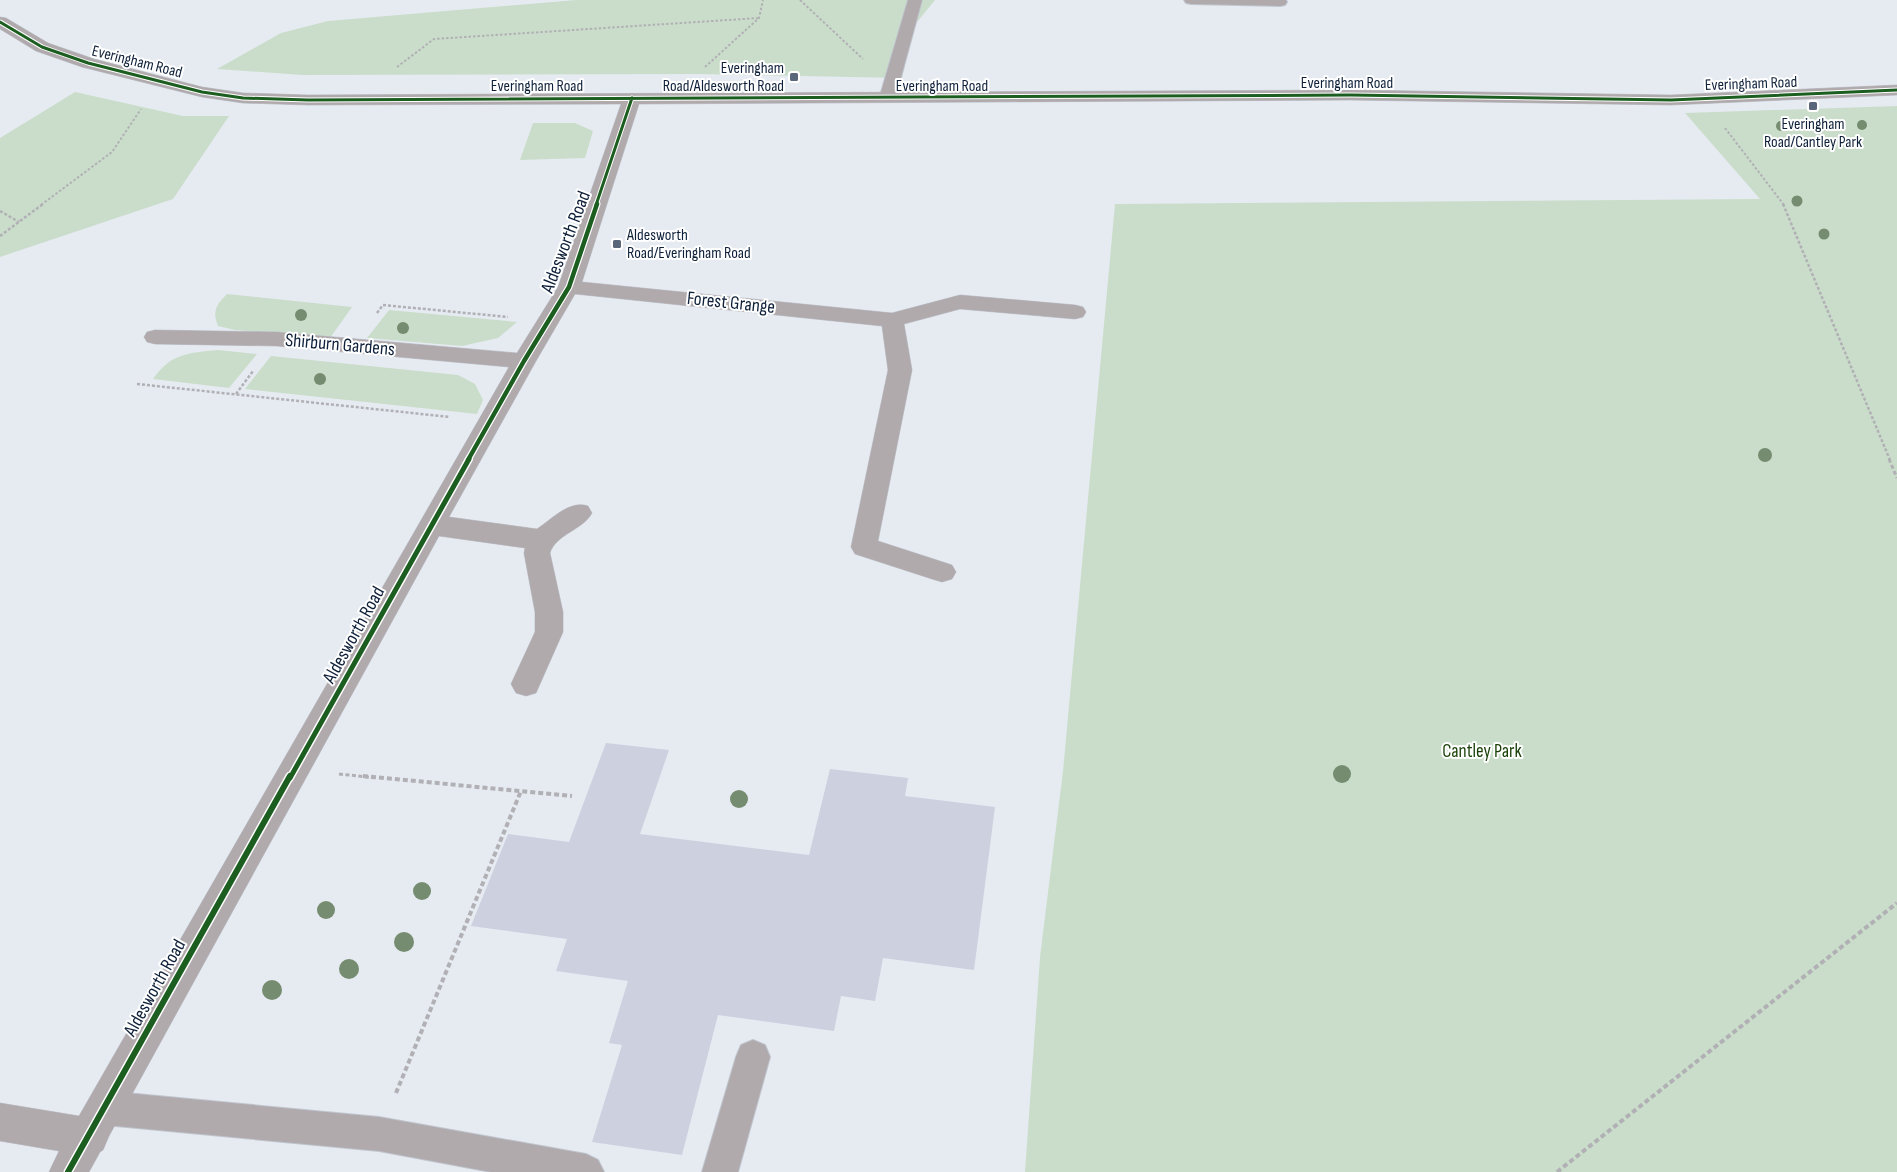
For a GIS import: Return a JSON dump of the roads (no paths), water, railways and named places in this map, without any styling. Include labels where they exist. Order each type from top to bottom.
[{"type":"street","name":"Everingham Road","points":[[3,26],[42,47],[88,63],[202,92],[243,98],[308,100],[632,98],[889,92],[1697,99],[1897,90]]},
{"type":"street","name":"Aldesworth Road","points":[[68,1172],[296,770],[524,361],[569,287],[632,98]]},
{"type":"street","name":"Forest Grange","points":[[569,287],[892,320],[960,302],[1075,312]]},
{"type":"street","points":[[892,320],[900,370],[864,547],[942,572]]},
{"type":"street","name":"Shirburn Gardens","points":[[155,337],[277,340],[524,361]]},
{"type":"street","points":[[526,684],[549,632],[549,612],[537,553],[541,540],[579,513]]},
{"type":"street","points":[[433,525],[541,540]]},
{"type":"street","points":[[0,1122],[97,1122]]},
{"type":"lane","points":[[889,92],[915,0]]},
{"type":"lane","points":[[1191,0],[1280,2]]},
{"type":"lane","points":[[720,1172],[753,1057]]},
{"type":"lane","points":[[97,1122],[379,1134],[586,1172]]},
{"type":"place","name":"Everingham Road/Aldesworth Road","points":[[794,77]]},
{"type":"place","name":"Everingham Road/Cantley Park","points":[[1813,106]]},
{"type":"place","name":"Aldesworth Road/Everingham Road","points":[[617,244]]},
{"type":"park label","name":"Cantley Park","points":[[1482,751]]}]
